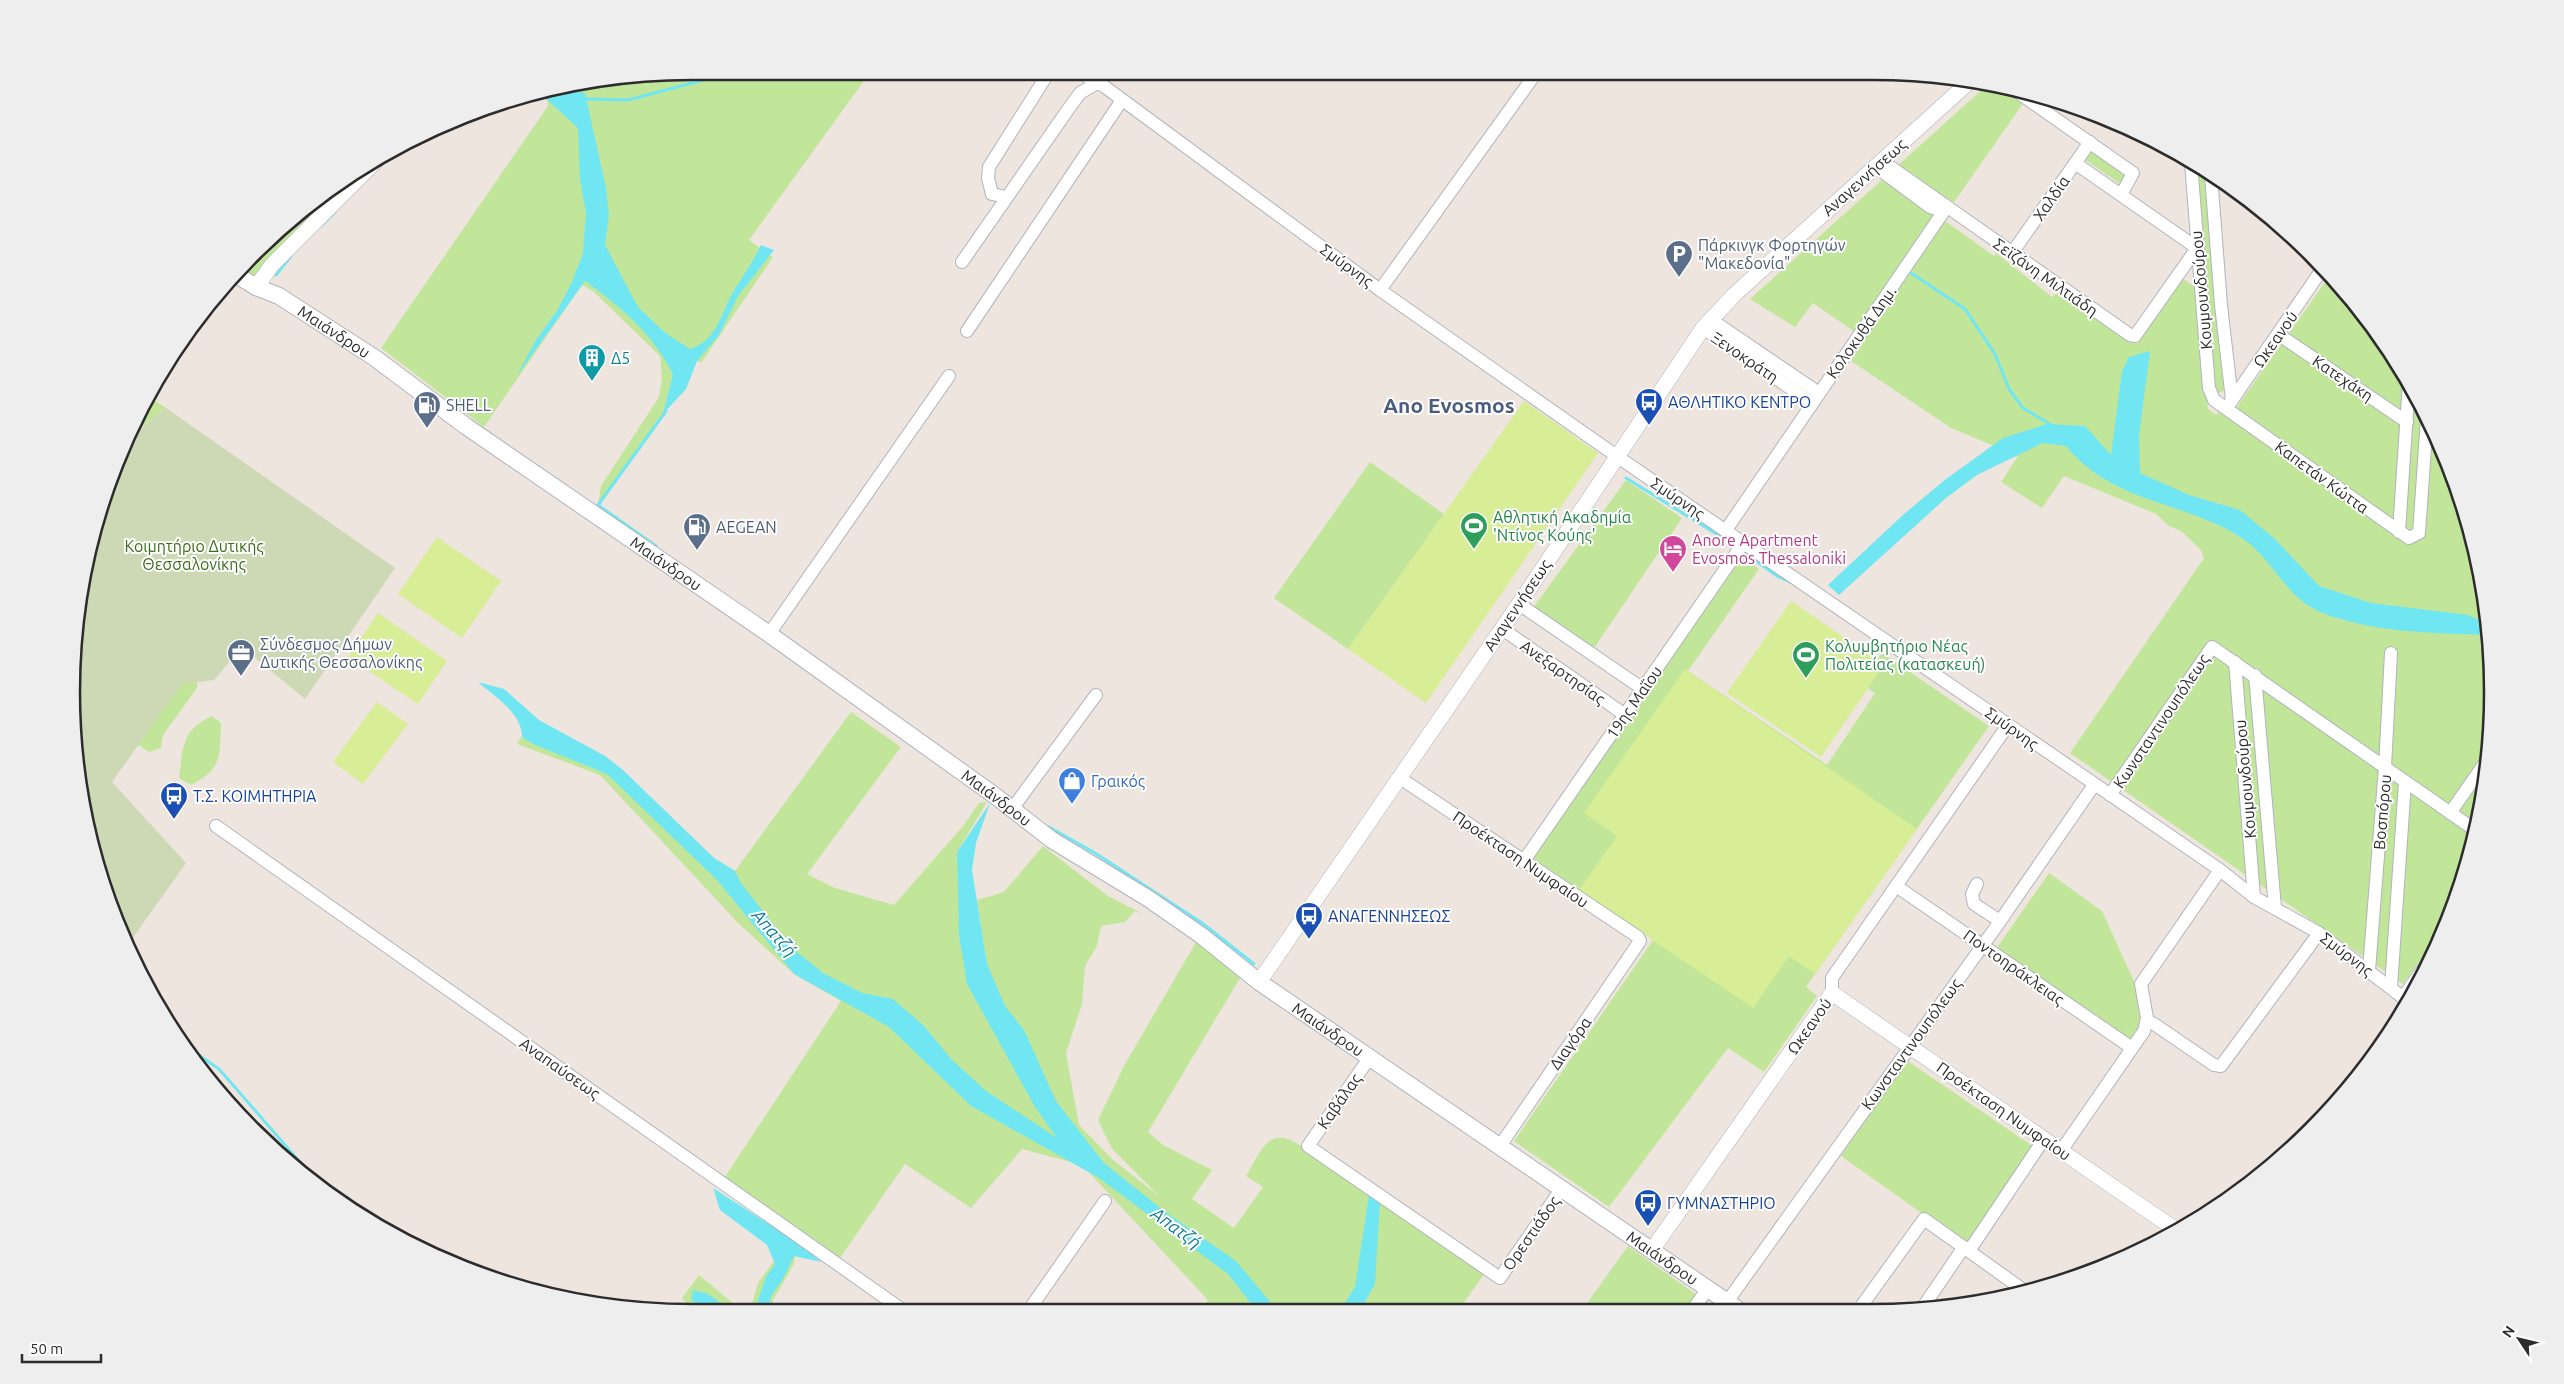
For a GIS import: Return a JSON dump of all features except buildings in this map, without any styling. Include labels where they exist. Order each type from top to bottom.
[{"type":"main road","name":"Μαιάνδρου","points":[[241,278],[256,288],[279,296],[374,358],[468,427],[769,634],[1012,809],[1052,840],[1157,904],[1202,936],[1259,982],[1730,1304]]},
{"type":"street","points":[[1006,197],[992,194],[988,178],[989,167],[1044,80]]},
{"type":"street","name":"Σμύρνης","points":[[1092,80],[1380,290],[1618,457],[2220,870],[2254,896],[2319,933],[2403,997]]},
{"type":"street","points":[[1380,290],[1531,80]]},
{"type":"street","points":[[962,262],[1080,93],[1097,83]]},
{"type":"street","name":"Αναγεννήσεως","points":[[1259,982],[1519,604],[1706,323],[1963,87]]},
{"type":"street","points":[[967,331],[1122,100]]},
{"type":"street","points":[[2031,101],[2134,174],[2121,195]]},
{"type":"street","name":"Χαλδία","points":[[2012,253],[2090,142]]},
{"type":"street","points":[[2075,163],[2197,248]]},
{"type":"street","name":"Σεϊζάνη Μιλτιάδη","points":[[1879,164],[1930,207],[1940,210],[1946,208],[2130,335],[2137,334],[2197,248]]},
{"type":"street","name":"Κουμουνδούρου","points":[[2192,170],[2209,388],[2214,400],[2229,405],[2212,183]]},
{"type":"street","points":[[256,288],[272,265],[357,180]]},
{"type":"street","name":"Κολοκυθά Δημ.","points":[[1726,530],[1946,208]]},
{"type":"street","name":"Ωκεανού","points":[[2229,405],[2319,274]]},
{"type":"street","name":"Ξενοκράτη","points":[[1706,323],[1816,398]]},
{"type":"street","name":"Κατεχάκη","points":[[2278,334],[2407,422]]},
{"type":"street","points":[[769,634],[949,376]]},
{"type":"street","points":[[2408,397],[2400,532],[2409,538],[2418,532],[2426,432]]},
{"type":"street","name":"Καπετάν Κώττα","points":[[2229,405],[2400,532]]},
{"type":"street","name":"19ης Μαΐου","points":[[1523,862],[1744,542]]},
{"type":"street","name":"Ανεξαρτησίας","points":[[1519,604],[1643,689]]},
{"type":"street","name":"Ανεξαρτησίας","points":[[1501,628],[1625,715]]},
{"type":"street","name":"Κωνσταντινουπόλεως","points":[[2110,796],[2212,647],[2235,662]]},
{"type":"street","name":"Βοσπόρου","points":[[2369,970],[2385,767],[2391,653]]},
{"type":"street","points":[[2235,662],[2469,825]]},
{"type":"street","name":"Κουμουνδούρου","points":[[2235,662],[2254,896]]},
{"type":"street","name":"Κουμουνδούρου","points":[[2255,676],[2275,908]]},
{"type":"street","points":[[1012,809],[1096,694]]},
{"type":"street","name":"Ωκεανού","points":[[1652,1250],[1832,993],[1832,978],[2008,725]]},
{"type":"street","points":[[2450,812],[2479,771]]},
{"type":"street","name":"Προέκταση Νυμφαίου","points":[[1400,778],[1523,862],[1638,937],[1640,941]]},
{"type":"street","name":"Βοσπόρου","points":[[2391,987],[2405,782]]},
{"type":"street","name":"Κωνσταντινουπόλεως","points":[[1732,1304],[2094,785]]},
{"type":"street","name":"Αναπαύσεως","points":[[216,826],[894,1304]]},
{"type":"street","points":[[2061,1151],[2144,1031],[2147,1022],[2141,984],[2220,870]]},
{"type":"street","points":[[1977,884],[1972,894],[1974,904],[2000,921]]},
{"type":"street","name":"Ποντοηράκλειας","points":[[1896,886],[2132,1048]]},
{"type":"street","points":[[2147,1022],[2154,1024],[2214,1065],[2220,1066],[2319,933]]},
{"type":"street","name":"Διαγόρα","points":[[1500,1146],[1640,941]]},
{"type":"street","name":"Προέκταση Νυμφαίου","points":[[1832,993],[2170,1226]]},
{"type":"street","name":"Καβάλας","points":[[1370,1057],[1308,1146],[1500,1278]]},
{"type":"street","points":[[1928,1301],[2044,1139]]},
{"type":"street","name":"Ορεστιάδος","points":[[1500,1278],[1562,1188]]},
{"type":"street","points":[[1033,1304],[1105,1201]]},
{"type":"street","points":[[1863,1304],[1924,1219],[2018,1286]]},
{"type":"street","points":[[1697,1304],[1708,1288]]},
{"type":"green space","points":[[865,80],[749,240],[773,257],[701,363],[684,352],[687,380],[598,505],[601,486],[659,397],[662,378],[660,356],[593,291],[582,285],[484,427],[381,348],[548,106],[547,98],[612,85],[652,81]]},
{"type":"green space","points":[[1981,90],[2026,100],[1954,202],[1944,197],[1934,213],[1994,256],[1996,253],[2052,297],[2058,292],[2136,344],[2182,278],[2195,287],[2208,409],[2216,415],[2218,412],[2229,418],[2326,281],[2358,319],[2381,352],[2421,421],[2452,495],[2472,573],[2479,612],[2483,652],[2483,732],[2479,772],[2472,811],[2452,889],[2425,954],[2403,984],[2070,753],[2204,558],[2201,550],[2181,531],[2169,526],[2156,514],[2064,476],[2042,508],[2001,482],[2018,456],[1951,428],[1851,361],[1865,339],[1813,303],[1795,327],[1750,299]]},
{"type":"green space","points":[[2091,148],[2130,176],[2123,186],[2084,159]]},
{"type":"green space","points":[[2199,175],[2205,178],[2215,309],[2218,315],[2225,383],[2224,391],[2216,393]]},
{"type":"green space","points":[[333,196],[252,281],[244,275],[259,259],[288,232]]},
{"type":"green space","points":[[154,400],[166,408],[140,428]]},
{"type":"green space","name":"Αθλητική Ακαδημία 'Ντίνος Κούης'","points":[[1524,401],[1598,453],[1426,703],[1348,649]]},
{"type":"green space","name":"Κοιμητήριο Δυτικής Θεσσαλονίκης","points":[[166,408],[395,568],[305,699],[242,647],[214,680],[182,684],[112,782],[186,863],[132,938],[112,889],[92,811],[85,772],[80,692],[85,612],[92,573],[112,495],[140,429]]},
{"type":"green space","points":[[1370,462],[1444,514],[1348,649],[1274,598]]},
{"type":"green space","points":[[1626,480],[1682,518],[1590,654],[1530,612]]},
{"type":"green space","points":[[437,537],[501,581],[462,638],[398,594]]},
{"type":"green space","points":[[1744,558],[1759,569],[1688,671],[1827,765],[1875,693],[1862,684],[1882,653],[1989,726],[1806,987],[1817,996],[1764,1072],[1728,1048],[1609,1207],[1514,1141],[1660,930],[1620,858],[1592,899],[1530,857],[1737,559]]},
{"type":"green space","name":"Κολυμβητήριο Νέας Πολιτείας (κατασκευή)","points":[[1791,601],[1884,665],[1821,757],[1727,693]]},
{"type":"green space","points":[[378,613],[447,661],[418,704],[348,657]]},
{"type":"green space","points":[[186,668],[197,682],[197,688],[163,735],[161,748],[149,752],[123,735]]},
{"type":"green space","points":[[1685,669],[1917,829],[1815,974],[1789,956],[1753,1008],[1579,890],[1617,836],[1584,813]]},
{"type":"green space","points":[[377,702],[408,724],[363,784],[333,762]]},
{"type":"green space","points":[[851,712],[901,747],[807,874],[835,888],[894,905],[963,826],[979,803],[987,802],[957,852],[987,964],[977,900],[1004,892],[1043,846],[1108,896],[1151,918],[1135,911],[1125,922],[1101,926],[1097,946],[1085,966],[1082,1004],[1066,1053],[1079,1125],[1112,1159],[1160,1197],[1112,1149],[1098,1120],[1124,1066],[1196,942],[1240,978],[1148,1132],[1163,1145],[1212,1170],[1192,1199],[1234,1228],[1263,1187],[1246,1176],[1256,1159],[1266,1144],[1272,1140],[1279,1138],[1288,1139],[1298,1144],[1484,1274],[1463,1304],[1205,1304],[1208,1300],[1082,1165],[1022,1149],[971,1208],[905,1164],[833,1268],[719,1186],[841,1001],[794,974],[740,925],[600,775],[517,744],[527,728],[607,757],[714,858],[735,871]]},
{"type":"green space","points":[[212,716],[221,723],[218,760],[209,773],[191,785],[179,778],[185,741],[194,727]]},
{"type":"green space","points":[[2049,873],[2102,911],[2138,990],[2142,1026],[2128,1045],[1994,952]]},
{"type":"green space","points":[[1906,1060],[2037,1149],[1968,1246],[1841,1156]]},
{"type":"green space","points":[[1628,1246],[1709,1304],[1587,1304]]},
{"type":"green space","points":[[776,1249],[796,1249],[794,1264],[773,1300],[773,1304],[752,1304],[758,1283],[774,1261]]},
{"type":"green space","points":[[699,1275],[734,1304],[687,1304],[682,1298]]},
{"type":"water","points":[[576,92],[585,93],[606,188],[609,215],[605,245],[638,307],[664,332],[690,349],[706,340],[712,333],[733,292],[761,245],[774,250],[738,296],[719,335],[697,361],[686,389],[663,414],[673,374],[665,359],[646,334],[624,311],[585,281],[516,377],[536,340],[558,309],[572,282],[583,253],[586,213],[580,180],[578,128],[546,98]]},
{"type":"water","points":[[2150,351],[2139,435],[2140,473],[2189,495],[2240,510],[2275,539],[2319,586],[2371,603],[2468,615],[2480,620],[2481,635],[2395,630],[2359,624],[2327,615],[2310,607],[2291,591],[2254,547],[2246,541],[2200,517],[2129,492],[2085,466],[2066,446],[2043,443],[1977,475],[1946,498],[1839,595],[1828,585],[1904,514],[1946,479],[2003,438],[2047,424],[2085,426],[2111,455],[2122,371],[2129,357]]},
{"type":"water","points":[[478,682],[504,689],[539,720],[605,756],[623,770],[714,858],[735,871],[740,882],[791,947],[823,973],[862,993],[893,999],[924,1026],[952,1060],[986,1091],[1057,1138],[1035,1107],[967,984],[959,935],[957,852],[990,803],[976,843],[972,870],[987,964],[1005,1006],[1024,1030],[1056,1101],[1104,1163],[1164,1211],[1236,1261],[1272,1304],[1251,1304],[1228,1274],[1099,1178],[971,1106],[889,1027],[794,974],[717,880],[607,774],[533,744],[522,737],[518,720]]},
{"type":"water","points":[[713,1188],[801,1245],[821,1262],[794,1256],[783,1279],[771,1296],[769,1304],[756,1304],[766,1277],[775,1264],[767,1245],[720,1210]]},
{"type":"water","points":[[1369,1195],[1380,1203],[1375,1284],[1364,1304],[1344,1304],[1355,1287]]},
{"type":"water","points":[[693,1290],[708,1294],[722,1304],[696,1304],[691,1299]]},
{"type":"waterway","points":[[587,99],[628,100],[703,80]]},
{"type":"waterway","points":[[322,225],[335,212]]},
{"type":"waterway","points":[[276,275],[291,256]]},
{"type":"waterway","points":[[1908,271],[1965,309],[1995,354],[2009,389],[2023,408],[2053,426]]},
{"type":"waterway","points":[[656,546],[598,505],[666,411]]},
{"type":"waterway","points":[[1626,478],[1736,546]]},
{"type":"waterway","points":[[1741,550],[1777,576],[1790,582]]},
{"type":"waterway","points":[[1049,827],[1095,853],[1202,923],[1254,964]]},
{"type":"waterway","name":"Απατζή","points":[[199,1055],[219,1069],[299,1162]]},
{"type":"place","name":"Πάρκινγκ Φορτηγών \"Μακεδονία\"","points":[[1679,278]]},
{"type":"place","name":"Δ5","points":[[592,382]]},
{"type":"place","name":"ΑΘΛΗΤΙΚΟ ΚΕΝΤΡΟ","points":[[1649,426]]},
{"type":"place","name":"SHELL","points":[[427,429]]},
{"type":"place","name":"Αθλητική Ακαδημία 'Ντίνος Κούης'","points":[[1474,550]]},
{"type":"place","name":"AEGEAN","points":[[697,551]]},
{"type":"place","name":"Anore Apartment Evosmos Thessaloniki","points":[[1673,573]]},
{"type":"place","name":"Σύνδεσμος Δήμων Δυτικής Θεσσαλονίκης","points":[[241,677]]},
{"type":"place","name":"Κολυμβητήριο Νέας Πολιτείας (κατασκευή)","points":[[1806,679]]},
{"type":"place","name":"Γραικός","points":[[1072,805]]},
{"type":"place","name":"Τ.Σ. ΚΟΙΜΗΤΗΡΙΑ","points":[[174,820]]},
{"type":"place","name":"ΑΝΑΓΕΝΝΗΣΕΩΣ","points":[[1309,940]]},
{"type":"place","name":"ΓΥΜΝΑΣΤΗΡΙΟ","points":[[1648,1227]]},
{"type":"district","name":"Ano Evosmos","points":[[1449,406]]}]
